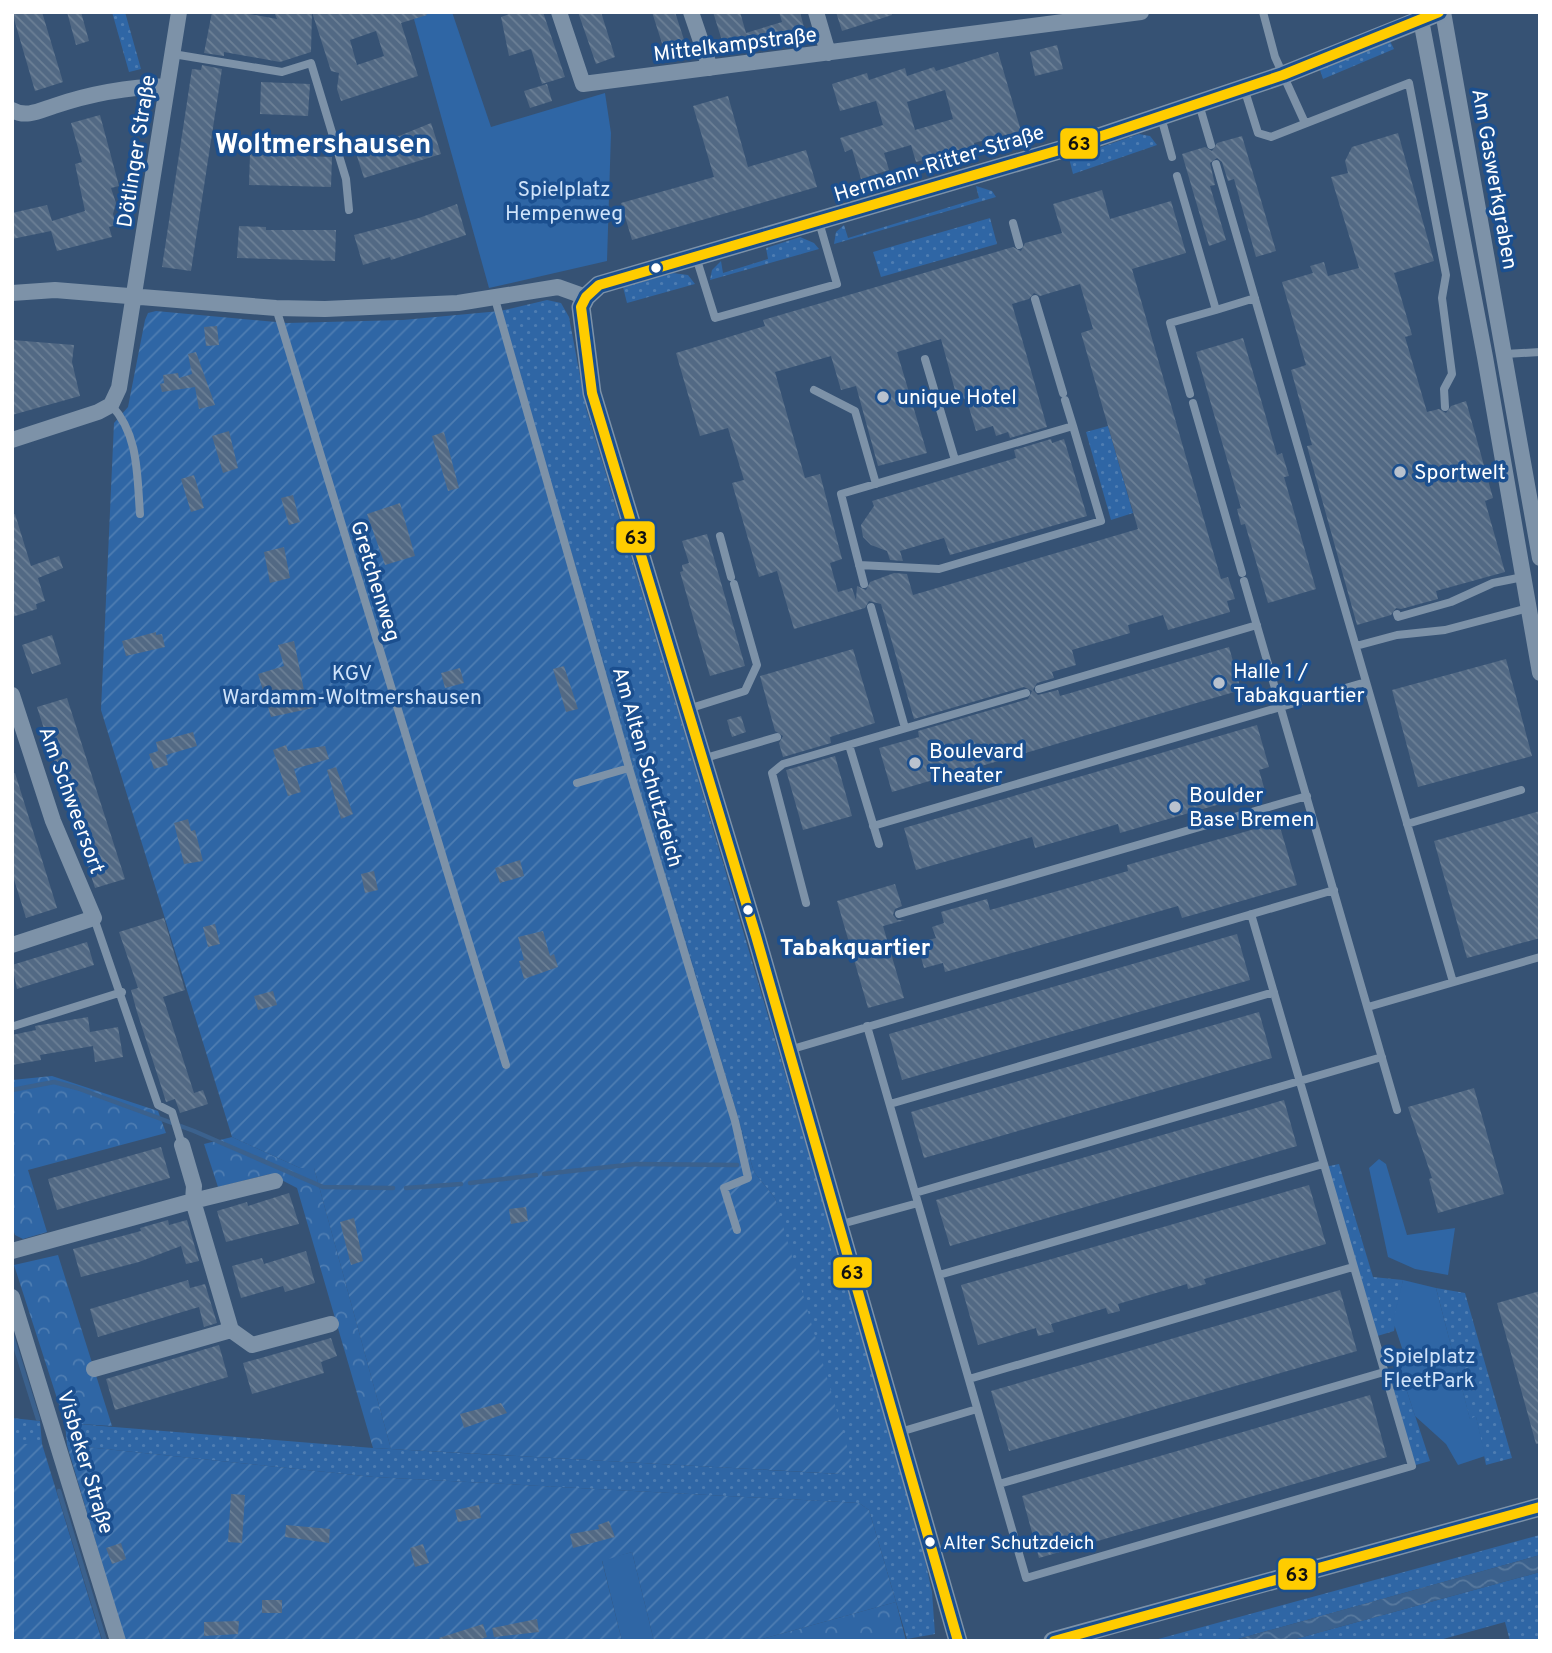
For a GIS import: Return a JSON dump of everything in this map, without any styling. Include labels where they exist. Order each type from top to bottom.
[{"type":"street","name":"Dötlinger Straße","points":[[111,405],[119,388],[136,296],[179,12]]},
{"type":"street","name":"Mittelkampstraße","points":[[559,12],[583,84],[1141,12]]},
{"type":"street","points":[[691,12],[709,68]]},
{"type":"street","points":[[816,12],[828,53]]},
{"type":"street","name":"Hermann-Ritter-Straße","points":[[586,297],[599,285],[992,172],[1161,117],[1283,75],[1441,12]]},
{"type":"street","name":"Am Gaswerkgraben","points":[[1441,12],[1540,558]]},
{"type":"street","name":"Am Gaswerkgraben","points":[[1421,20],[1485,357],[1523,577],[1534,608],[1540,673]]},
{"type":"street","points":[[12,110],[28,115],[111,90],[167,86]]},
{"type":"street","points":[[12,293],[55,290],[276,309],[395,306],[495,299],[558,287],[586,297],[581,307],[581,320],[592,393],[789,1050],[958,1641]]},
{"type":"street","points":[[1485,357],[1505,354]]},
{"type":"street","points":[[12,440],[98,412],[111,405]]},
{"type":"street","name":"Am Schweersort","points":[[12,695],[52,821],[94,918]]},
{"type":"street","points":[[12,945],[94,918]]},
{"type":"street","points":[[182,1145],[194,1186],[193,1201],[231,1330],[252,1345],[331,1324]]},
{"type":"street","points":[[12,1251],[275,1181]]},
{"type":"street","name":"Visbeker Straße","points":[[12,1297],[118,1641]]},
{"type":"street","name":"Visbeker Straße","points":[[94,1369],[231,1330]]},
{"type":"street","points":[[1053,1641],[1540,1507]]},
{"type":"lane","points":[[1263,12],[1283,75],[1306,123]]},
{"type":"lane","points":[[173,54],[282,72],[311,63],[346,179],[349,210]]},
{"type":"lane","points":[[1244,88],[1258,133],[1271,137],[1409,83],[1446,275],[1442,298],[1452,374],[1444,389],[1445,407]]},
{"type":"lane","points":[[1199,104],[1211,145]]},
{"type":"lane","points":[[1161,117],[1172,157]]},
{"type":"lane","points":[[1216,164],[1453,982]]},
{"type":"lane","points":[[1177,176],[1216,310]]},
{"type":"lane","points":[[696,257],[715,318],[837,284],[819,222]]},
{"type":"lane","points":[[1013,223],[1019,244]]},
{"type":"lane","points":[[1255,298],[1170,323],[1397,1110]]},
{"type":"lane","name":"Am Alten Schutzdeich","points":[[495,299],[629,768],[735,1121],[748,1178],[724,1188],[737,1230]]},
{"type":"lane","points":[[859,565],[939,569],[1101,521],[1035,299]]},
{"type":"lane","name":"Gretchenweg","points":[[276,309],[506,1065]]},
{"type":"lane","points":[[1505,354],[1540,352]]},
{"type":"lane","points":[[925,359],[955,460]]},
{"type":"lane","points":[[814,390],[855,411],[876,484]]},
{"type":"lane","points":[[111,405],[122,417],[134,447],[140,514]]},
{"type":"lane","points":[[864,584],[841,494],[1073,426]]},
{"type":"lane","points":[[687,710],[744,691],[757,665],[720,536]]},
{"type":"lane","points":[[1397,614],[1398,617],[1451,602],[1493,583],[1523,577]]},
{"type":"lane","points":[[871,607],[905,728]]},
{"type":"lane","points":[[1356,646],[1397,635],[1445,630],[1534,608]]},
{"type":"lane","points":[[1039,689],[1257,625]]},
{"type":"lane","points":[[873,826],[1366,682]]},
{"type":"lane","points":[[806,903],[772,773],[783,764],[1026,693]]},
{"type":"lane","points":[[702,759],[777,737]]},
{"type":"lane","points":[[849,745],[879,844]]},
{"type":"lane","points":[[577,783],[629,768]]},
{"type":"lane","points":[[1407,824],[1521,790]]},
{"type":"lane","points":[[899,914],[1307,796]]},
{"type":"lane","points":[[789,1050],[1334,890]]},
{"type":"lane","points":[[867,1026],[1026,1578],[1412,1466],[1251,914]]},
{"type":"lane","points":[[94,918],[122,992],[158,1105],[172,1112],[182,1145]]},
{"type":"lane","points":[[1368,1007],[1540,957]]},
{"type":"lane","points":[[14,1026],[122,992]]},
{"type":"lane","points":[[890,1104],[1274,992]]},
{"type":"lane","points":[[915,1193],[1382,1057]]},
{"type":"lane","points":[[939,1275],[1323,1164]]},
{"type":"lane","points":[[838,1225],[918,1203]]},
{"type":"lane","points":[[969,1379],[1353,1268]]},
{"type":"lane","points":[[999,1484],[1384,1372]]},
{"type":"lane","points":[[898,1432],[977,1409]]},
{"type":"green space","points":[[112,12],[125,12],[141,69],[129,72]]},
{"type":"green space","name":"Spielplatz Hempenweg","points":[[412,12],[452,12],[491,127],[605,93],[611,133],[607,261],[489,288]]},
{"type":"green space","points":[[1390,41],[1394,49],[1323,79],[1320,70]]},
{"type":"green space","points":[[1139,134],[1150,136],[1157,145],[1073,174],[1069,158]]},
{"type":"green space","points":[[976,186],[992,191],[996,197],[834,244],[836,232],[844,225],[848,238],[979,198]]},
{"type":"green space","points":[[990,218],[997,244],[881,277],[873,252]]},
{"type":"green space","points":[[800,237],[814,243],[819,249],[710,280],[712,270],[721,261],[723,273],[768,259],[766,248]]},
{"type":"green space","points":[[673,273],[688,275],[695,284],[627,303],[623,287]]},
{"type":"green space","points":[[547,300],[561,303],[569,317],[586,408],[916,1518],[932,1592],[935,1634],[907,1639],[869,1510],[859,1503],[374,1477],[67,1445],[65,1423],[373,1448],[840,1474],[775,1198],[754,1172],[500,311]]},
{"type":"green space","name":"KGV Wardamm-Woltmershausen","points":[[156,311],[287,323],[403,320],[500,311],[754,1172],[775,1198],[851,1460],[841,1474],[391,1449],[314,1168],[300,1168],[232,1137],[101,710],[114,423],[128,407],[145,320],[148,313]]},
{"type":"green space","points":[[1108,426],[1133,513],[1111,520],[1086,432]]},
{"type":"green space","points":[[52,1076],[158,1111],[166,1133],[28,1170],[47,1232],[23,1239],[15,1235],[12,1226],[12,1080]]},
{"type":"green space","points":[[232,1137],[300,1168],[314,1168],[391,1449],[373,1448],[297,1188],[270,1174],[218,1187],[204,1144]]},
{"type":"green space","points":[[1379,1159],[1386,1164],[1407,1235],[1455,1228],[1448,1275],[1415,1269],[1388,1257],[1369,1168]]},
{"type":"green space","points":[[1339,1164],[1373,1277],[1403,1280],[1394,1331],[1374,1337],[1325,1167]]},
{"type":"green space","points":[[58,1255],[112,1426],[65,1423],[14,1265]]},
{"type":"green space","name":"Spielplatz FleetPark","points":[[1403,1280],[1436,1288],[1470,1419],[1476,1416],[1485,1456],[1458,1465],[1446,1444],[1415,1416],[1399,1367],[1404,1354],[1393,1321]]},
{"type":"green space","points":[[1436,1288],[1465,1293],[1512,1458],[1486,1465],[1476,1417],[1470,1420]]},
{"type":"green space","points":[[1399,1367],[1430,1461],[1412,1466],[1384,1372]]},
{"type":"green space","points":[[12,1418],[40,1421],[42,1444],[12,1444]]},
{"type":"green space","points":[[12,1444],[42,1444],[102,1641],[12,1641]]},
{"type":"green space","points":[[67,1445],[374,1477],[859,1503],[869,1510],[896,1602],[755,1641],[654,1641],[632,1552],[602,1561],[622,1641],[125,1641]]},
{"type":"green space","points":[[1540,1535],[1540,1555],[1231,1641],[1151,1641]]},
{"type":"green space","points":[[632,1552],[654,1641],[622,1641],[602,1560]]},
{"type":"green space","points":[[1540,1572],[1540,1641],[1510,1641],[1505,1622],[1436,1641],[1288,1641]]},
{"type":"green space","points":[[896,1602],[906,1641],[755,1641]]},
{"type":"water","points":[[1540,1555],[1540,1572],[1288,1641],[1231,1641]]},
{"type":"building","points":[[12,12],[42,12],[63,82],[35,91]]},
{"type":"building","points":[[67,12],[81,12],[89,41],[76,45]]},
{"type":"building","points":[[212,12],[238,12],[277,19],[274,12],[312,12],[311,52],[280,62],[224,52],[224,56],[204,53]]},
{"type":"building","points":[[312,12],[426,12],[427,15],[401,23],[418,76],[341,101],[337,89],[339,73],[331,71]],"holes":[[[376,31],[384,56],[357,65],[350,40]]]},
{"type":"building","points":[[515,12],[543,12],[565,77],[542,84],[531,49],[509,56],[501,17]]},
{"type":"building","points":[[578,12],[601,12],[615,57],[596,64]]},
{"type":"building","points":[[652,12],[675,12],[687,49],[666,56]]},
{"type":"building","points":[[713,12],[740,12],[746,33],[782,22],[779,12],[800,12],[805,31],[747,40],[724,47]]},
{"type":"building","points":[[836,12],[891,12],[892,15],[842,31]]},
{"type":"building","points":[[1057,45],[1063,69],[1035,76],[1030,52]]},
{"type":"building","points":[[998,52],[1021,131],[974,143],[977,155],[963,158],[961,150],[916,162],[911,145],[884,153],[889,170],[861,179],[852,149],[845,152],[840,138],[883,125],[876,101],[840,111],[832,84],[867,73],[869,80],[905,68],[907,76],[934,67],[936,71]],"holes":[[[945,90],[953,119],[915,130],[907,102]]]},
{"type":"building","points":[[202,65],[222,69],[191,271],[162,267],[192,69],[201,70]]},
{"type":"building","points":[[261,82],[310,84],[308,116],[260,114]]},
{"type":"building","points":[[547,84],[552,101],[530,108],[524,91]]},
{"type":"building","points":[[728,96],[748,167],[806,150],[817,187],[632,240],[621,203],[714,177],[693,106]]},
{"type":"building","points":[[100,115],[119,186],[111,188],[116,203],[113,214],[116,225],[109,227],[112,237],[57,251],[51,231],[12,239],[12,213],[47,205],[52,221],[85,211],[75,164],[82,162],[71,123]]},
{"type":"building","points":[[431,123],[441,154],[364,178],[354,147],[394,138]]},
{"type":"building","name":"Sportwelt","points":[[1398,133],[1434,261],[1394,273],[1412,335],[1405,337],[1427,412],[1439,409],[1446,413],[1451,406],[1466,401],[1493,498],[1485,501],[1505,572],[1436,591],[1438,599],[1396,608],[1391,615],[1357,625],[1307,446],[1312,445],[1291,370],[1306,365],[1282,282],[1313,273],[1310,266],[1324,262],[1328,276],[1359,268],[1331,177],[1348,173],[1345,161],[1352,147]]},
{"type":"building","points":[[1242,136],[1276,251],[1256,257],[1234,179],[1228,181],[1222,162],[1217,158],[1210,163],[1215,185],[1210,186],[1226,240],[1209,246],[1182,154],[1205,147],[1212,151],[1217,143]]},
{"type":"building","points":[[250,154],[332,157],[331,187],[249,185]]},
{"type":"building","points":[[1102,190],[1110,219],[1171,201],[1186,253],[1132,269],[1221,579],[1228,577],[1235,599],[1227,601],[1230,612],[1168,630],[1163,615],[1128,625],[1130,633],[1072,650],[1076,665],[1052,672],[1054,678],[1037,683],[1033,690],[1038,695],[1058,690],[1060,696],[1229,647],[1241,690],[892,792],[879,748],[919,737],[918,731],[1028,699],[1032,691],[1024,687],[914,719],[881,604],[869,601],[865,608],[794,629],[777,571],[759,577],[732,483],[744,480],[728,428],[700,436],[676,353],[765,326],[763,320],[1013,247],[1021,251],[1025,243],[1062,233],[1053,204]],"holes":[[[1080,284],[1093,329],[1081,333],[1138,529],[913,595],[907,574],[894,573],[870,582],[866,590],[857,586],[856,600],[852,588],[838,592],[830,563],[842,559],[820,474],[805,478],[775,372],[831,356],[841,390],[856,386],[878,466],[927,453],[897,352],[941,339],[956,394],[967,401],[976,431],[993,426],[996,436],[1008,432],[1010,438],[1047,427],[1012,304],[1029,299],[1034,293],[1040,296]]]},
{"type":"building","points":[[457,204],[466,235],[391,260],[390,257],[363,265],[354,235],[419,218]]},
{"type":"building","points":[[239,226],[266,227],[266,230],[336,230],[335,261],[237,258]]},
{"type":"building","points":[[217,326],[219,345],[206,346],[204,327]]},
{"type":"building","points":[[1243,338],[1277,455],[1282,453],[1289,476],[1284,477],[1316,589],[1268,603],[1245,524],[1241,525],[1237,509],[1241,508],[1196,352]]},
{"type":"building","points":[[12,340],[74,345],[72,362],[80,396],[12,415]]},
{"type":"building","points":[[196,352],[215,405],[199,409],[195,387],[162,392],[160,384],[164,383],[163,375],[178,373],[179,378],[192,374],[188,354]]},
{"type":"building","points":[[229,431],[238,468],[223,473],[212,436]]},
{"type":"building","points":[[444,432],[459,488],[448,491],[432,436]]},
{"type":"building","points":[[1051,439],[1052,443],[1064,439],[1087,516],[950,555],[944,538],[900,551],[903,561],[890,560],[887,551],[871,545],[863,537],[861,525],[874,506],[872,501],[1016,458],[1014,450]]},
{"type":"building","points":[[194,475],[204,508],[191,512],[181,479]]},
{"type":"building","points":[[293,495],[300,522],[289,525],[281,498]]},
{"type":"building","points":[[400,503],[415,556],[385,565],[367,514]]},
{"type":"building","points":[[15,514],[31,566],[59,556],[63,568],[38,578],[45,601],[36,604],[37,609],[12,617],[12,515]]},
{"type":"building","points":[[707,534],[745,666],[710,676],[680,572],[683,571],[682,565],[689,563],[682,541]]},
{"type":"building","points":[[284,547],[290,578],[270,583],[264,552]]},
{"type":"building","points":[[156,632],[156,635],[162,634],[165,647],[126,656],[122,641]]},
{"type":"building","points":[[52,635],[61,664],[32,674],[22,645]]},
{"type":"building","points":[[294,641],[305,695],[310,694],[313,708],[271,717],[258,674],[284,666],[278,645]]},
{"type":"building","points":[[853,649],[875,723],[830,737],[831,743],[783,757],[779,743],[783,736],[775,731],[760,676]]},
{"type":"building","points":[[1506,659],[1532,756],[1418,787],[1392,690]]},
{"type":"building","points":[[564,666],[578,709],[566,712],[553,669]]},
{"type":"building","points":[[460,668],[464,683],[445,688],[441,673]]},
{"type":"building","points":[[67,698],[125,879],[95,888],[37,707]]},
{"type":"building","points":[[741,716],[746,732],[732,737],[727,720]]},
{"type":"building","points":[[1257,725],[1269,767],[1259,770],[1265,791],[1120,833],[1118,824],[1035,848],[1032,837],[916,870],[904,828]]},
{"type":"building","points":[[193,732],[197,746],[166,755],[168,765],[154,769],[149,754],[158,751],[156,742]]},
{"type":"building","points":[[286,745],[288,751],[325,746],[329,759],[294,769],[301,792],[288,796],[273,750]]},
{"type":"building","points":[[835,756],[852,816],[803,830],[786,770]]},
{"type":"building","points":[[336,767],[353,814],[341,819],[327,770]]},
{"type":"building","points":[[15,773],[57,908],[26,918],[12,873],[12,774]]},
{"type":"building","points":[[1540,811],[1540,938],[1467,958],[1434,841]]},
{"type":"building","points":[[188,819],[191,831],[195,830],[203,861],[184,864],[174,823]]},
{"type":"building","points":[[1269,825],[1270,830],[1280,827],[1297,885],[1182,918],[1178,906],[945,972],[943,963],[924,968],[917,943],[936,938],[932,927],[944,923],[941,912],[987,899],[990,910],[1128,871],[1127,865]]},
{"type":"building","points":[[520,860],[524,876],[500,883],[495,868]]},
{"type":"building","points":[[374,871],[378,890],[365,893],[361,874]]},
{"type":"building","points":[[895,884],[902,906],[895,909],[893,915],[897,920],[905,920],[883,926],[904,998],[868,1008],[837,901]]},
{"type":"building","points":[[164,918],[185,990],[163,997],[194,1093],[203,1090],[208,1104],[180,1113],[175,1099],[166,1102],[137,1012],[131,990],[138,988],[119,932]]},
{"type":"building","points":[[215,924],[220,944],[208,947],[203,927]]},
{"type":"building","points":[[543,931],[550,956],[554,954],[558,967],[524,979],[519,961],[524,960],[518,937]]},
{"type":"building","points":[[1237,934],[1250,980],[902,1080],[889,1034]]},
{"type":"building","points":[[87,942],[94,965],[17,989],[12,965]]},
{"type":"building","points":[[273,991],[277,1005],[258,1010],[254,996]]},
{"type":"building","points":[[1259,1012],[1272,1058],[924,1158],[911,1112]]},
{"type":"building","points":[[88,1017],[90,1032],[118,1027],[123,1057],[95,1062],[93,1046],[40,1055],[41,1060],[12,1065],[12,1035],[36,1030],[35,1026]]},
{"type":"building","points":[[1474,1088],[1504,1194],[1438,1213],[1429,1179],[1432,1178],[1408,1107]]},
{"type":"building","points":[[1284,1100],[1297,1146],[950,1246],[936,1200]]},
{"type":"building","points":[[161,1147],[170,1178],[57,1210],[48,1179]]},
{"type":"building","points":[[1309,1185],[1326,1244],[1204,1279],[1206,1284],[1188,1289],[1187,1284],[1118,1304],[1120,1311],[1108,1314],[1106,1308],[1051,1324],[1054,1332],[1038,1336],[1036,1328],[978,1345],[961,1285]]},
{"type":"building","points":[[289,1193],[299,1224],[226,1242],[217,1211],[247,1202],[248,1206]]},
{"type":"building","points":[[526,1207],[528,1221],[511,1224],[509,1209]]},
{"type":"building","points":[[354,1218],[363,1261],[351,1265],[340,1222]]},
{"type":"building","points":[[168,1220],[169,1225],[187,1220],[199,1261],[186,1264],[181,1246],[139,1262],[81,1277],[73,1249],[141,1231],[140,1228]]},
{"type":"building","points":[[306,1251],[315,1283],[285,1292],[283,1286],[241,1298],[232,1266],[262,1258],[264,1264]]},
{"type":"building","points":[[188,1280],[190,1288],[205,1284],[217,1323],[204,1327],[199,1307],[98,1337],[90,1309]]},
{"type":"building","points":[[1340,1290],[1357,1351],[1009,1451],[991,1391]]},
{"type":"building","points":[[1540,1291],[1540,1443],[1536,1444],[1497,1303]]},
{"type":"building","points":[[331,1338],[337,1356],[321,1362],[324,1373],[252,1394],[243,1363]]},
{"type":"building","points":[[219,1345],[228,1377],[115,1410],[106,1379]]},
{"type":"building","points":[[1370,1395],[1387,1457],[1039,1558],[1022,1496]]},
{"type":"building","points":[[501,1403],[507,1413],[464,1428],[460,1414]]},
{"type":"building","points":[[231,1494],[245,1495],[242,1543],[228,1542]]},
{"type":"building","points":[[479,1505],[481,1518],[458,1522],[455,1510]]},
{"type":"building","points":[[609,1521],[615,1537],[573,1548],[570,1534],[599,1529],[598,1525]]},
{"type":"building","points":[[286,1525],[330,1529],[329,1543],[285,1537]]},
{"type":"building","points":[[121,1543],[126,1559],[112,1564],[106,1548]]},
{"type":"building","points":[[423,1544],[429,1563],[415,1567],[410,1548]]},
{"type":"building","points":[[262,1600],[282,1600],[282,1613],[262,1613]]},
{"type":"building","points":[[537,1619],[539,1632],[494,1637],[492,1628]]},
{"type":"building","points":[[239,1621],[238,1634],[204,1636],[204,1622]]},
{"type":"building","points":[[483,1624],[487,1637],[476,1641],[440,1641],[439,1638]]},
{"type":"waterway","points":[[12,1090],[54,1082],[194,1131],[323,1187],[393,1188]]},
{"type":"waterway","points":[[544,1174],[635,1164],[737,1165]]},
{"type":"waterway","points":[[470,1183],[536,1175]]},
{"type":"waterway","points":[[406,1188],[461,1184]]},
{"type":"waterway","points":[[12,1336],[38,1419]]},
{"type":"waterway","points":[[59,1491],[105,1641]]},
{"type":"transit line","name":"63","points":[[958,1641],[756,936],[592,393],[581,307],[586,297],[599,285],[1063,149],[1283,75],[1439,12]]},
{"type":"transit line","name":"63","points":[[1054,1641],[1540,1507]]},
{"type":"place","name":"unique Hotel","points":[[883,397]]},
{"type":"place","name":"Sportwelt","points":[[1400,472]]},
{"type":"place","name":"Halle 1 / Tabakquartier","points":[[1219,683]]},
{"type":"place","name":"Boulevard Theater","points":[[915,763]]},
{"type":"place","name":"Boulder Base Bremen","points":[[1175,807]]},
{"type":"place","name":"Alter Schutzdeich","points":[[930,1542]]},
{"type":"district","name":"Woltmershausen","points":[[323,143]]},
{"type":"district","name":"Tabakquartier","points":[[855,947]]}]
